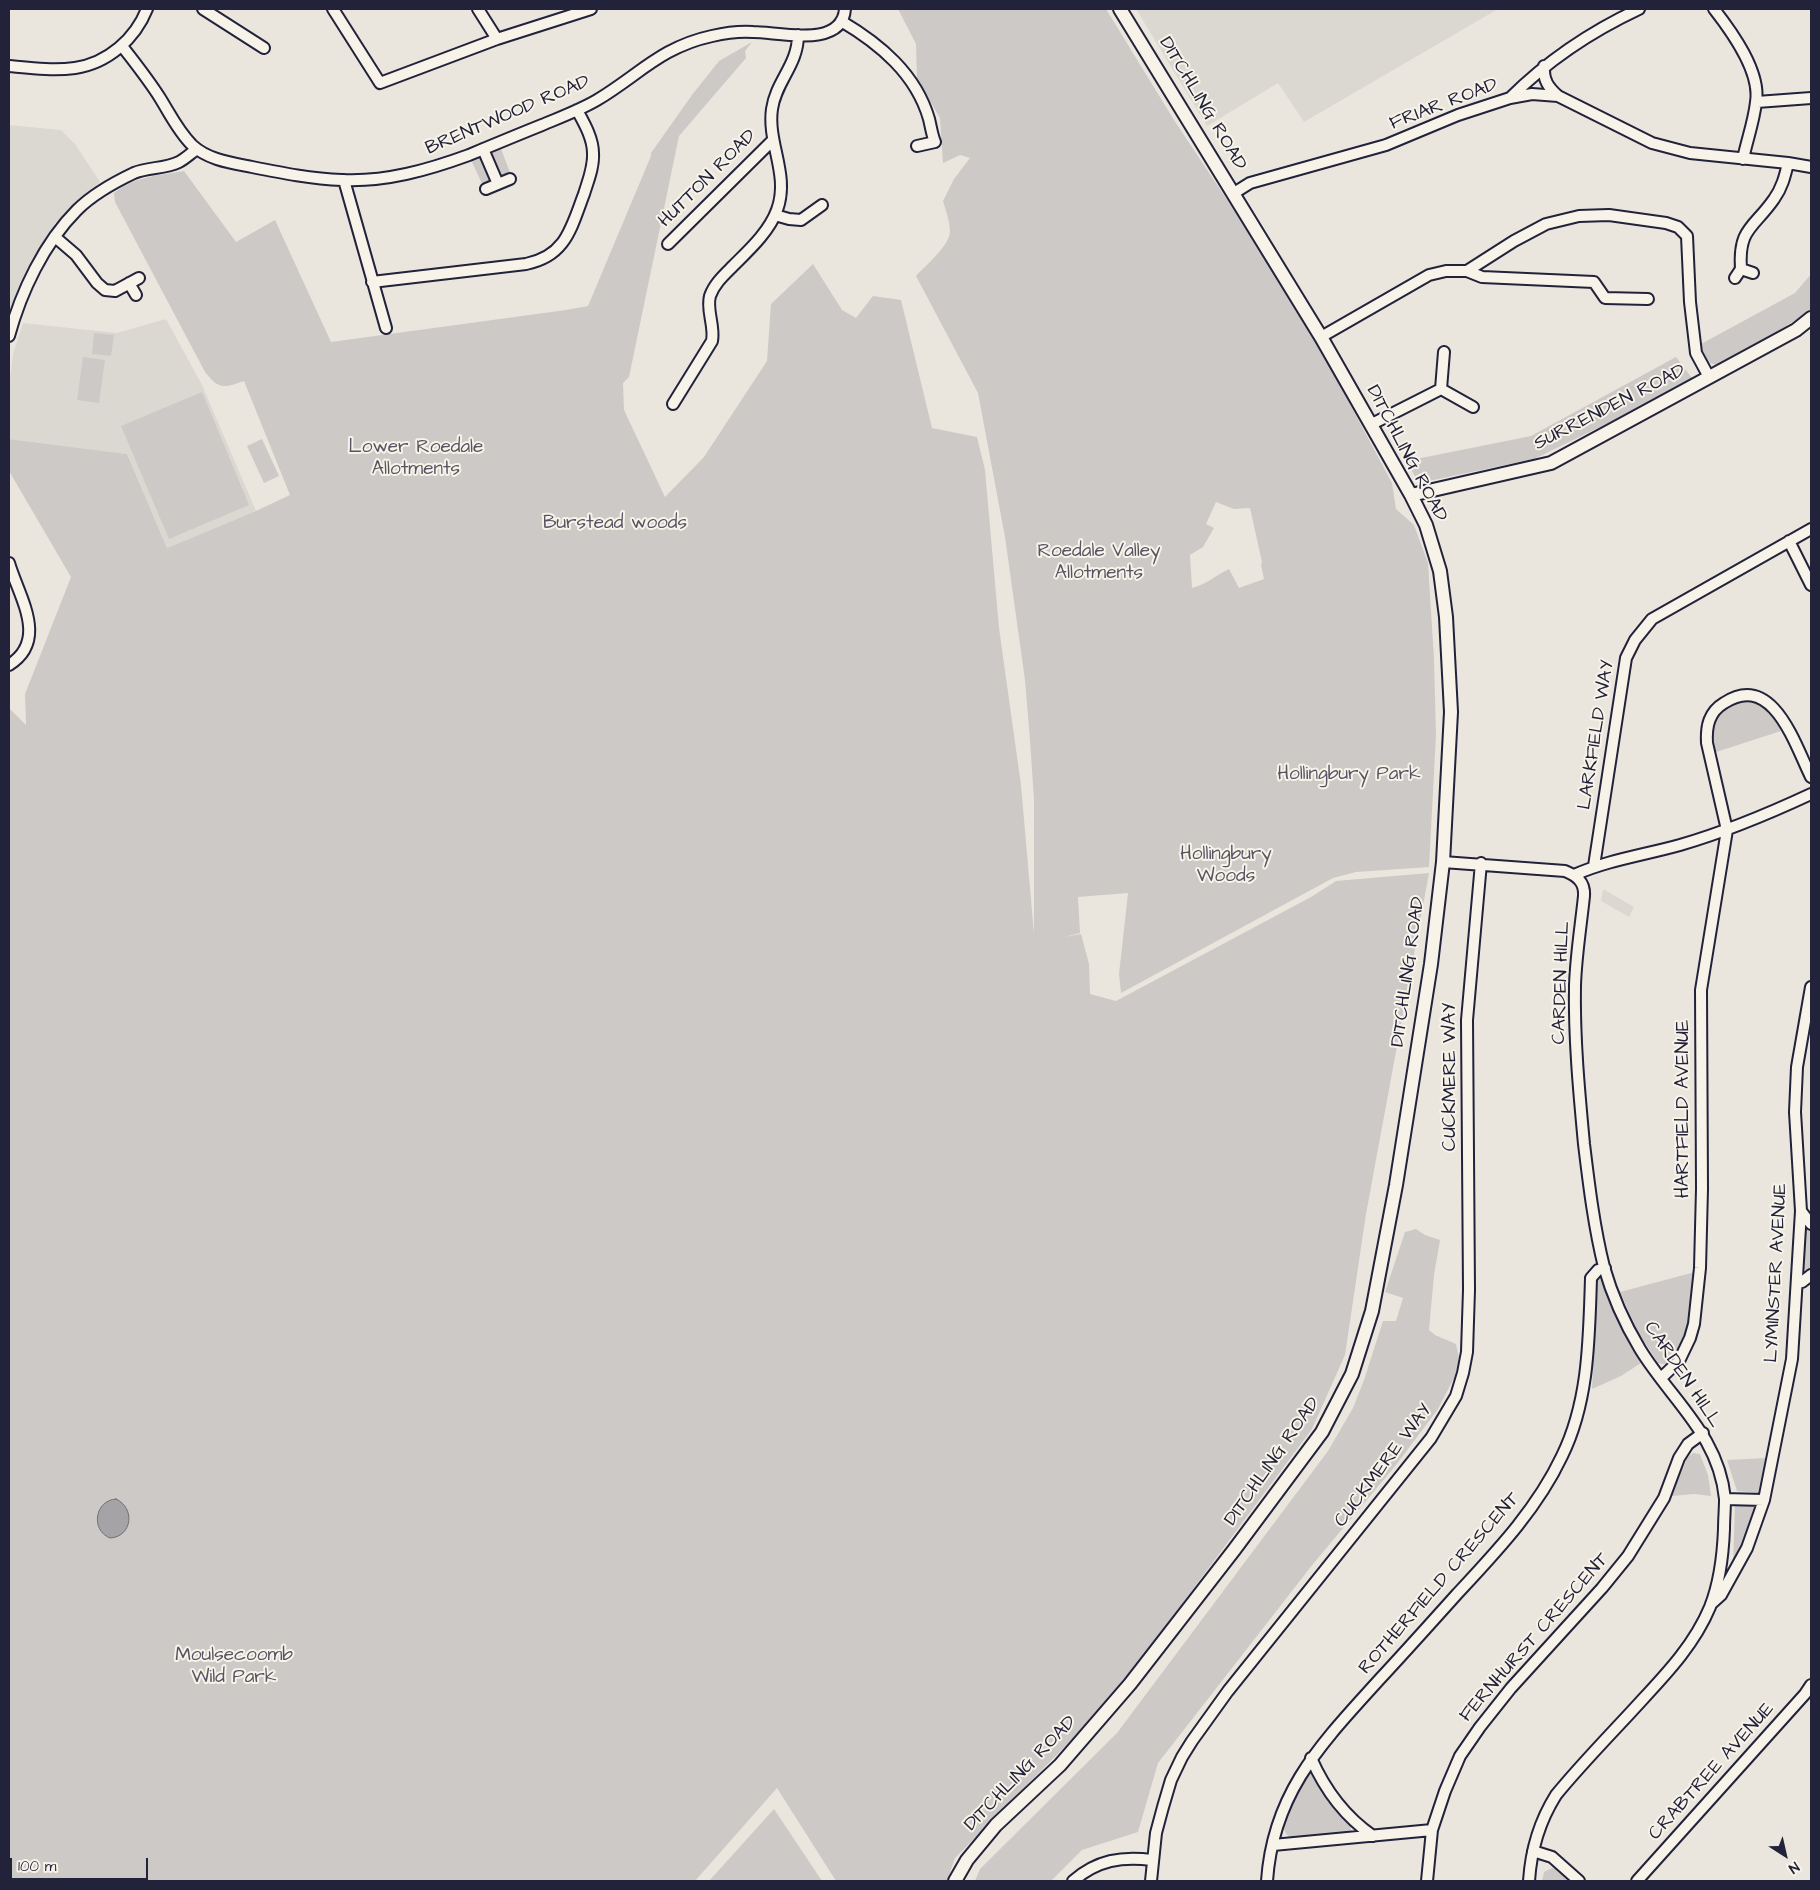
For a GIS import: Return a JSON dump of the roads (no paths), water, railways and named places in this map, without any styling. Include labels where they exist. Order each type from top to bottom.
[{"type":"street","points":[[9,66],[52,69],[74,68],[96,62],[122,46],[135,32],[147,9]]},
{"type":"street","points":[[203,9],[264,48]]},
{"type":"street","points":[[333,9],[380,83],[496,39],[591,9]]},
{"type":"street","points":[[478,9],[496,39]]},
{"type":"street","points":[[845,9],[841,21],[873,40],[896,62],[912,83],[929,119],[934,142],[917,146]]},
{"type":"street","name":"DITCHLING ROAD","points":[[955,1881],[967,1860],[996,1825],[1060,1764],[1136,1677],[1322,1432],[1352,1374],[1372,1311],[1394,1194],[1431,964],[1443,862],[1451,712],[1446,617],[1440,571],[1426,525],[1372,424],[1321,337],[1120,9]]},
{"type":"street","points":[[1510,98],[1544,66],[1639,9]]},
{"type":"street","points":[[1714,9],[1731,33],[1753,73],[1757,88],[1756,102],[1743,159]]},
{"type":"street","name":"BRENTWOOD ROAD","points":[[122,46],[143,72],[184,136],[197,149],[230,163],[290,175],[344,180],[376,179],[406,174],[448,163],[577,110],[617,87],[668,51],[686,44],[704,38],[735,32],[798,35],[824,34],[835,28],[841,21]]},
{"type":"street","points":[[673,404],[712,341],[713,329],[709,298],[713,288],[754,244],[775,215],[779,202],[781,177],[773,140],[772,110],[775,96],[794,60],[798,48],[798,35]]},
{"type":"street","points":[[1544,66],[1546,83],[1558,96]]},
{"type":"street","name":"FRIAR ROAD","points":[[1234,193],[1250,183],[1386,145],[1458,115],[1510,98],[1532,94],[1558,96],[1652,143],[1690,153],[1811,167]]},
{"type":"street","points":[[1756,102],[1811,98]]},
{"type":"street","points":[[372,282],[526,264],[538,261],[555,251],[566,239],[572,228],[592,165],[591,141],[577,110]]},
{"type":"street","name":"HUTTON ROAD","points":[[668,244],[773,140]]},
{"type":"street","points":[[9,336],[26,288],[55,237],[78,209],[105,190],[135,173],[177,163],[197,149]]},
{"type":"street","points":[[483,149],[498,184]]},
{"type":"street","points":[[1753,273],[1738,274],[1742,245],[1747,230],[1767,208],[1781,188],[1788,163]]},
{"type":"street","points":[[486,189],[510,179]]},
{"type":"street","points":[[344,180],[386,328]]},
{"type":"street","points":[[775,215],[789,220],[802,220],[822,205]]},
{"type":"street","points":[[1467,270],[1546,224],[1579,216],[1609,215],[1666,223],[1678,228],[1687,236],[1690,302],[1696,353],[1709,377]]},
{"type":"street","points":[[55,237],[76,255],[103,288],[115,291],[139,278]]},
{"type":"street","points":[[1321,337],[1429,275],[1446,271],[1467,270],[1482,277],[1594,282],[1605,298],[1648,299]]},
{"type":"street","points":[[130,284],[136,295]]},
{"type":"street","name":"SURRENDEN ROAD","points":[[1411,495],[1551,463],[1796,330],[1811,318]]},
{"type":"street","points":[[1441,389],[1444,352]]},
{"type":"street","points":[[1372,424],[1441,389]]},
{"type":"street","points":[[1441,389],[1473,407]]},
{"type":"street","name":"LARKFIELD WAY","points":[[1594,866],[1626,658],[1635,640],[1652,619],[1811,529]]},
{"type":"street","points":[[1789,541],[1811,585]]},
{"type":"street","points":[[9,563],[27,615],[30,633],[30,638],[24,651],[9,665]]},
{"type":"street","points":[[1727,830],[1707,743],[1706,729],[1710,717],[1718,706],[1730,699],[1741,696],[1754,695],[1769,702],[1779,713],[1811,777]]},
{"type":"street","points":[[1443,862],[1481,863],[1565,871],[1574,875],[1594,866],[1680,845],[1727,830],[1811,794]]},
{"type":"street","name":"HARTFIELD AVENUE","points":[[1661,1378],[1679,1361],[1690,1338],[1694,1324],[1700,1268],[1702,1189],[1701,990],[1727,830]]},
{"type":"street","name":"CUCKMERE WAY","points":[[1151,1881],[1152,1860],[1158,1825],[1171,1780],[1182,1757],[1228,1691],[1431,1438],[1456,1396],[1464,1373],[1467,1352],[1469,1290],[1466,1020],[1481,863]]},
{"type":"street","name":"CARDEN HILL","points":[[1529,1881],[1533,1851],[1542,1818],[1556,1795],[1672,1667],[1691,1643],[1703,1623],[1711,1604],[1723,1558],[1724,1499],[1720,1475],[1709,1445],[1686,1409],[1640,1349],[1612,1292],[1604,1268],[1588,1176],[1578,1076],[1575,986],[1584,891],[1582,882],[1574,875]]},
{"type":"street","name":"LYMINSTER AVENUE","points":[[1711,1604],[1721,1595],[1747,1548],[1764,1500],[1792,1358],[1801,1211],[1795,1112],[1797,1067],[1811,987]]},
{"type":"street","points":[[1801,1211],[1811,1224]]},
{"type":"street","name":"ROTHERFIELD CRESCENT","points":[[1268,1881],[1278,1825],[1289,1796],[1311,1758],[1520,1524],[1551,1478],[1569,1439],[1579,1410],[1584,1390],[1588,1349],[1591,1278],[1598,1270],[1604,1268]]},
{"type":"street","points":[[1798,1283],[1811,1275]]},
{"type":"street","name":"FERNHURST CRESCENT","points":[[1427,1881],[1432,1830],[1444,1791],[1456,1765],[1480,1726],[1511,1688],[1602,1588],[1628,1556],[1664,1498],[1679,1458],[1688,1444],[1703,1433]]},
{"type":"street","points":[[1724,1499],[1764,1500]]},
{"type":"street","name":"CRABTREE AVENUE","points":[[1637,1881],[1811,1685]]},
{"type":"street","points":[[1311,1758],[1324,1784],[1339,1806],[1361,1828],[1373,1836]]},
{"type":"street","points":[[1273,1845],[1432,1830]]},
{"type":"street","points":[[1533,1851],[1552,1857],[1579,1881]]},
{"type":"street","points":[[1074,1881],[1091,1869],[1110,1860],[1129,1858],[1152,1860]]},
{"type":"park label","name":"Lower Roedale Allotments","points":[[416,459]]},
{"type":"park label","name":"Burstead woods","points":[[615,524]]},
{"type":"park label","name":"Roedale Valley Allotments","points":[[1099,563]]},
{"type":"park label","name":"Hollingbury Park","points":[[1349,775]]},
{"type":"park label","name":"Hollingbury Woods","points":[[1226,866]]},
{"type":"park label","name":"Moulsecoomb Wild Park","points":[[234,1667]]}]
